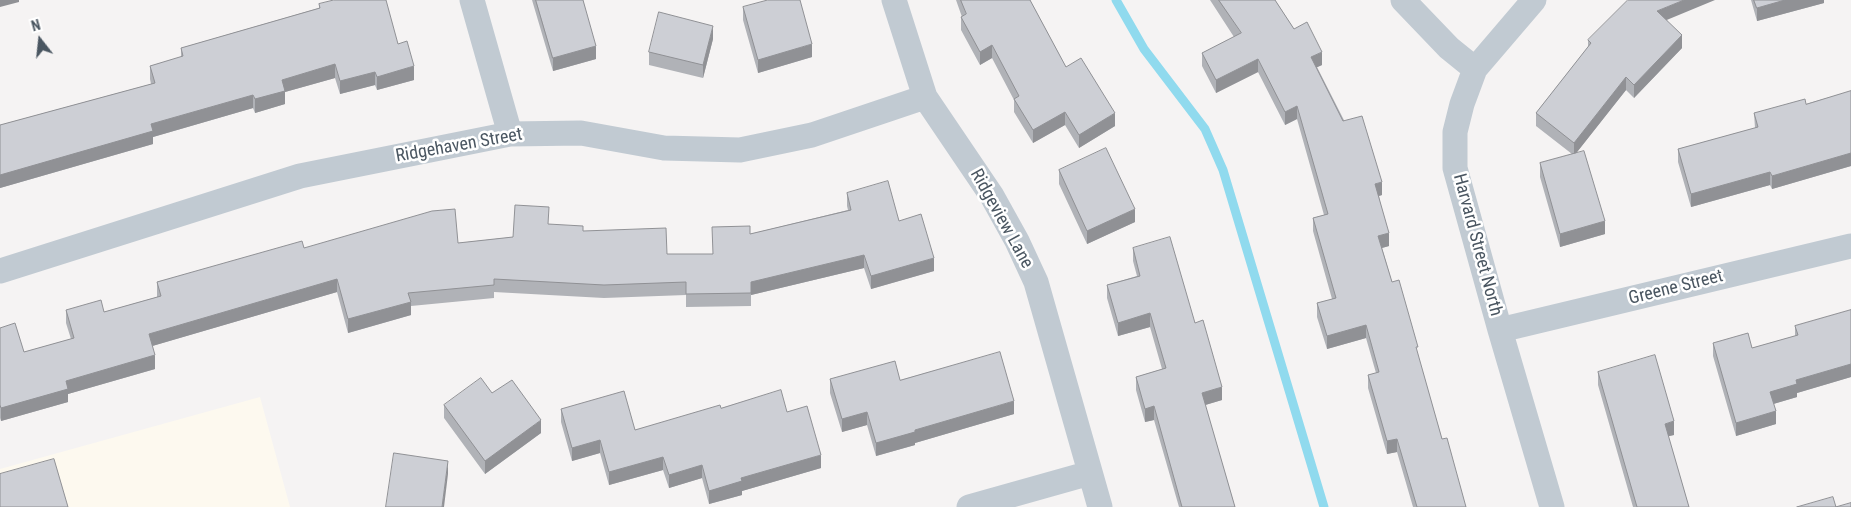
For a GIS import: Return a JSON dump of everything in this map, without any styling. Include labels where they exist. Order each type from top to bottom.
[{"type":"street","points":[[472,0],[510,134]]},
{"type":"street","name":"Ridgeview Lane","points":[[894,0],[925,97],[992,196],[1017,241],[1036,282],[1100,507]]},
{"type":"street","points":[[1403,0],[1449,48],[1475,69]]},
{"type":"street","name":"Harvard Street North","points":[[1534,0],[1475,69],[1462,104],[1455,132],[1455,168],[1552,507]]},
{"type":"street","name":"Ridgehaven Street","points":[[0,271],[300,176],[510,134],[581,133],[664,148],[740,150],[812,135],[925,97]]},
{"type":"street","name":"Greene Street","points":[[1500,330],[1851,246]]},
{"type":"street","points":[[969,507],[1090,473]]},
{"type":"shaded area","points":[[260,397],[290,507],[0,507],[0,469]]},
{"type":"building","points":[[334,0],[386,0],[398,44],[407,41],[414,66],[377,77],[375,72],[340,81],[335,64],[282,80],[285,91],[255,99],[253,95],[151,124],[153,131],[0,175],[0,125],[155,83],[150,66],[183,56],[181,48],[320,8],[319,4]]},
{"type":"building","points":[[536,0],[583,0],[596,46],[553,58]]},
{"type":"building","points":[[768,0],[800,0],[812,44],[758,60],[743,7]]},
{"type":"building","points":[[961,0],[1030,0],[1066,67],[1081,58],[1115,113],[1079,135],[1065,112],[1033,130],[1014,99],[1019,96],[992,45],[980,52],[961,17],[966,14]]},
{"type":"building","points":[[1219,0],[1275,0],[1294,29],[1307,22],[1322,52],[1311,57],[1343,121],[1362,116],[1382,182],[1375,184],[1389,233],[1378,236],[1392,282],[1399,280],[1442,439],[1447,438],[1466,507],[1417,507],[1397,439],[1387,441],[1368,375],[1379,372],[1366,325],[1327,336],[1317,303],[1336,298],[1313,218],[1328,214],[1297,106],[1285,112],[1258,59],[1216,80],[1202,53],[1241,33]]},
{"type":"building","points":[[1628,0],[1684,0],[1657,11],[1682,35],[1634,85],[1626,77],[1574,143],[1536,113],[1591,43],[1588,40]]},
{"type":"building","points":[[1754,0],[1785,0],[1757,8]]},
{"type":"building","points":[[659,12],[713,26],[703,65],[649,52]]},
{"type":"building","points":[[1851,91],[1851,153],[1772,176],[1770,172],[1691,194],[1678,149],[1758,127],[1754,113],[1805,99],[1806,104]]},
{"type":"building","points":[[1106,148],[1135,209],[1087,231],[1059,170]]},
{"type":"building","points":[[1584,151],[1605,221],[1560,234],[1540,163]]},
{"type":"building","points":[[888,181],[899,221],[921,214],[934,258],[871,276],[864,255],[751,282],[751,293],[686,294],[686,282],[604,285],[494,279],[494,285],[408,293],[411,302],[348,319],[337,279],[149,334],[155,355],[66,381],[68,389],[1,408],[0,405],[0,328],[15,323],[24,352],[74,338],[66,310],[101,300],[104,312],[161,296],[157,282],[302,241],[304,248],[432,211],[455,209],[458,243],[513,237],[515,205],[549,207],[548,224],[583,226],[583,231],[666,228],[667,254],[713,254],[712,227],[750,226],[750,234],[851,210],[847,193]]},
{"type":"building","points":[[1170,237],[1195,323],[1203,320],[1222,387],[1202,393],[1235,507],[1182,507],[1154,406],[1145,409],[1136,377],[1166,368],[1150,313],[1118,323],[1107,285],[1140,276],[1133,248]]},
{"type":"building","points":[[1851,310],[1851,364],[1796,380],[1797,384],[1770,392],[1776,411],[1736,423],[1713,343],[1748,333],[1752,348],[1798,335],[1795,326]]},
{"type":"building","points":[[1000,352],[1014,401],[876,443],[867,412],[842,419],[830,379],[895,361],[900,380]]},
{"type":"building","points":[[1655,355],[1674,421],[1665,424],[1689,507],[1637,507],[1598,372]]},
{"type":"building","points":[[481,378],[492,393],[512,380],[541,420],[485,461],[444,405]]},
{"type":"building","points":[[781,390],[787,412],[807,406],[821,455],[741,478],[742,481],[709,491],[702,465],[669,475],[663,457],[609,472],[600,440],[572,448],[561,409],[624,391],[635,430],[720,405],[721,408]]},
{"type":"building","points":[[394,453],[448,461],[442,507],[386,507]]},
{"type":"building","points":[[54,459],[68,507],[0,507],[0,474]]},
{"type":"building","points":[[1833,497],[1836,507],[1797,507]]},
{"type":"building","points":[[1851,503],[1851,507],[1836,507]]},
{"type":"waterway","points":[[1116,0],[1144,49],[1205,129],[1223,170],[1324,507]]}]
